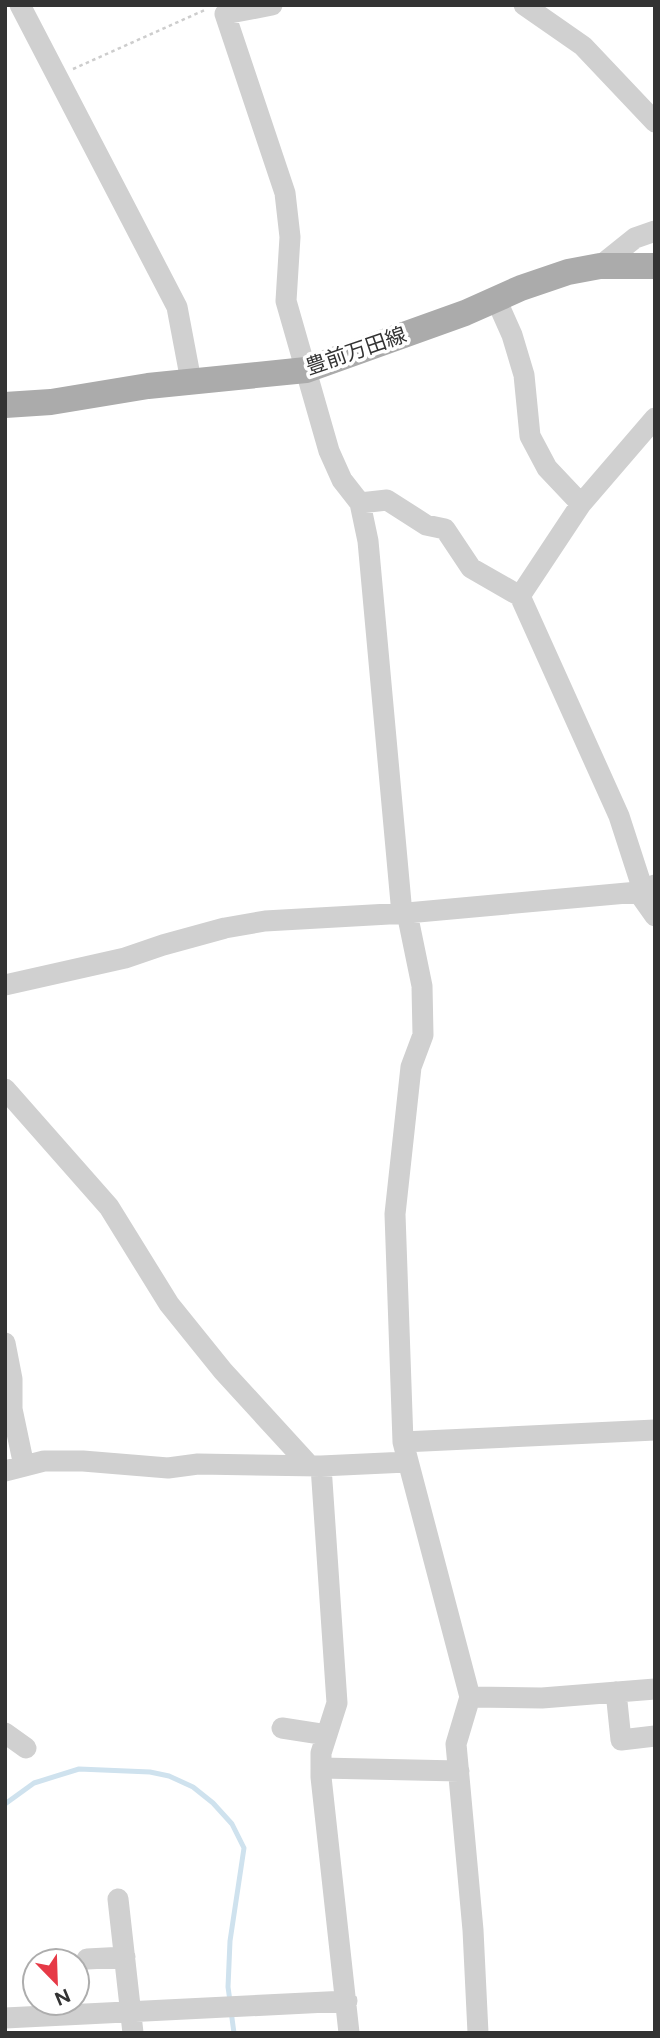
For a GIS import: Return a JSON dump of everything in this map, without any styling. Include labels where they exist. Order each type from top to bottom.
[{"type":"main road","name":"豊前万田線","points":[[5,405],[51,402],[191,381],[306,370],[465,313],[568,272],[600,266],[655,266]]},
{"type":"street","points":[[20,5],[177,307],[191,381]]},
{"type":"street","points":[[272,5],[225,14],[285,192],[290,237],[286,301],[329,451],[342,480],[360,503],[368,541],[404,913],[422,986],[423,1035],[411,1067],[395,1214],[405,1452],[470,1697],[456,1744],[473,1930],[478,2033]]},
{"type":"street","points":[[524,5],[583,46],[655,122]]},
{"type":"street","points":[[600,266],[635,238],[655,231]]},
{"type":"street","points":[[496,299],[512,335],[524,374],[530,436],[547,468],[581,504]]},
{"type":"street","points":[[520,596],[581,504],[655,418]]},
{"type":"street","points":[[360,503],[387,500],[426,525],[445,529],[471,568],[520,596],[619,816],[655,916]]},
{"type":"street","points":[[5,985],[125,958],[200,935],[265,921],[404,913],[645,889]]},
{"type":"street","points":[[5,1089],[109,1207],[169,1304],[199,1342],[315,1466],[337,1703],[321,1753],[321,1768],[349,2033]]},
{"type":"street","points":[[5,1343],[12,1379],[15,1469],[44,1461],[83,1461],[168,1468],[198,1464],[315,1466],[405,1452],[655,1430]]},
{"type":"street","points":[[470,1697],[542,1698],[655,1689]]},
{"type":"street","points":[[615,1692],[621,1740],[655,1736]]},
{"type":"street","points":[[282,1728],[327,1735]]},
{"type":"street","points":[[5,1733],[26,1748]]},
{"type":"street","points":[[321,1768],[459,1771]]},
{"type":"street","points":[[118,1899],[134,2033]]},
{"type":"street","points":[[91,1959],[125,1957]]},
{"type":"street","points":[[5,2001],[6,2018],[347,2001]]},
{"type":"path","points":[[57,76],[213,6],[225,14]]},
{"type":"waterway","points":[[5,1804],[34,1783],[79,1769],[150,1772],[169,1776],[193,1787],[213,1803],[232,1824],[244,1848],[230,1941],[230,2001]]},
{"type":"waterway","points":[[231,2011],[234,2033]]}]
